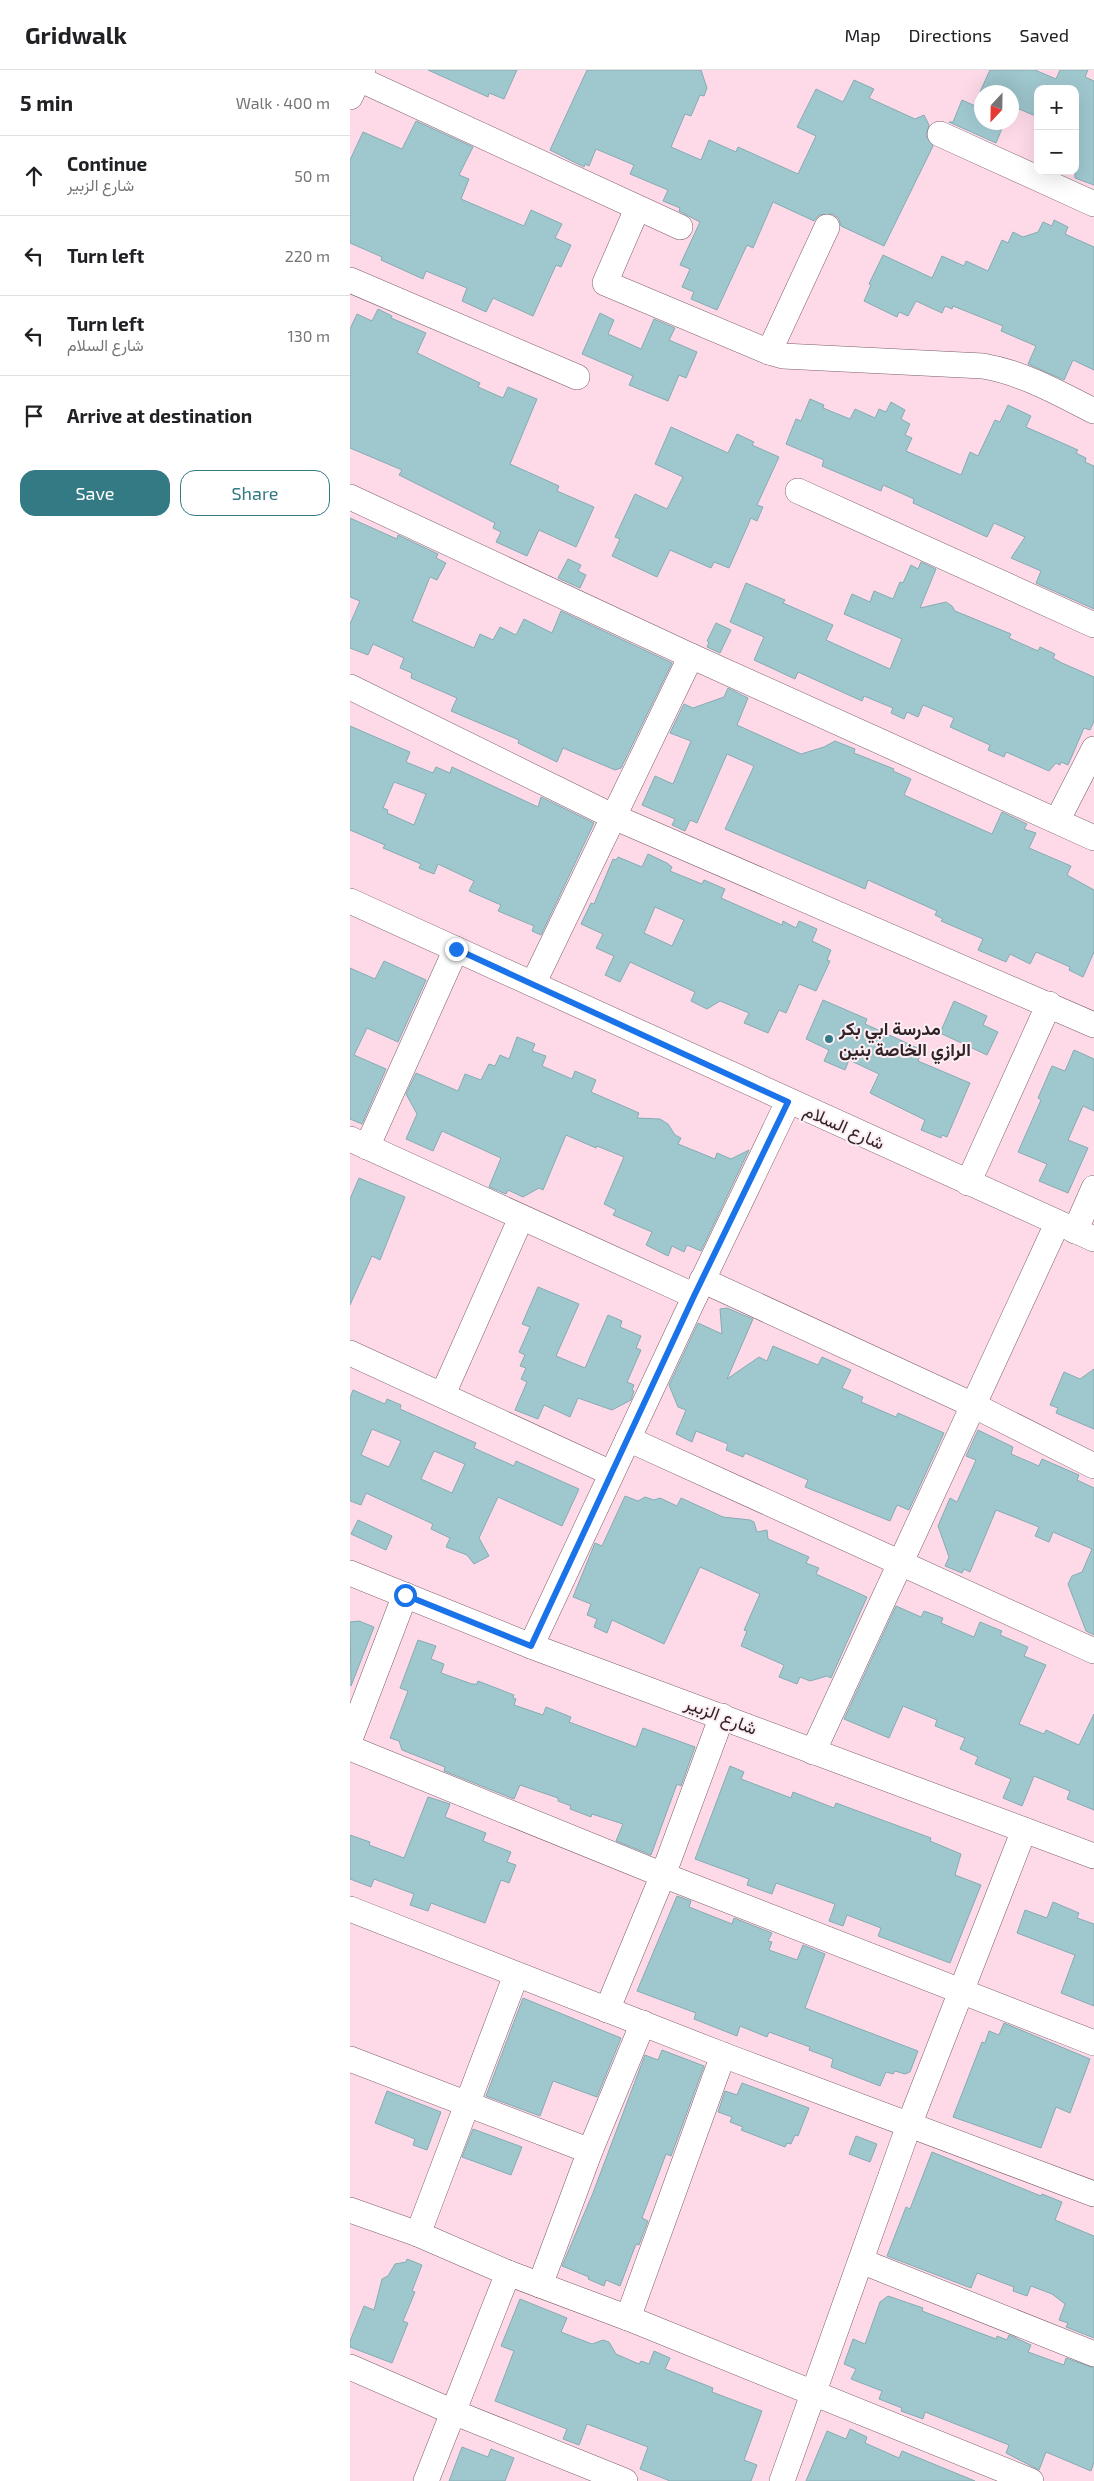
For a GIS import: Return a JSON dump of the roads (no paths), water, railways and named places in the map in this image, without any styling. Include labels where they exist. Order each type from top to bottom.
[{"type":"street","points":[[357,82],[680,227]]},
{"type":"street","points":[[940,134],[1094,204]]},
{"type":"street","points":[[637,209],[605,283],[769,352],[783,356],[983,366],[1024,376],[1094,411]]},
{"type":"street","points":[[769,352],[827,228]]},
{"type":"street","points":[[350,280],[577,377]]},
{"type":"street","points":[[798,491],[1094,625]]},
{"type":"street","points":[[350,497],[692,656],[1094,838]]},
{"type":"street","points":[[533,984],[692,656]]},
{"type":"street","points":[[350,687],[614,817],[1094,1025]]},
{"type":"street","points":[[1057,821],[1094,749]]},
{"type":"street","name":"شارع السلام","points":[[350,901],[1075,1231]]},
{"type":"street","points":[[456,949],[359,1143],[521,1218],[698,1288],[973,1405],[1094,1466]]},
{"type":"street","points":[[968,1183],[1049,1004]]},
{"type":"street","points":[[531,1646],[698,1288],[788,1102]]},
{"type":"street","points":[[813,1752],[973,1405],[1075,1231],[1094,1188]]},
{"type":"street","points":[[443,1394],[521,1218]]},
{"type":"street","points":[[350,1353],[443,1394],[611,1473]]},
{"type":"street","points":[[628,1439],[1094,1651]]},
{"type":"street","name":"شارع الزبير","points":[[350,1573],[531,1646],[1094,1856]]},
{"type":"street","points":[[350,1739],[405,1595]]},
{"type":"street","points":[[606,2010],[662,1875],[722,1716]]},
{"type":"street","points":[[350,1748],[662,1875],[1094,2043]]},
{"type":"street","points":[[782,2481],[909,2124],[1024,1830]]},
{"type":"street","points":[[350,1909],[606,2010],[1094,2194]]},
{"type":"street","points":[[418,2234],[516,1975]]},
{"type":"street","points":[[540,2285],[590,2150],[643,2023]]},
{"type":"street","points":[[628,2318],[724,2055]]},
{"type":"street","points":[[350,2060],[590,2150]]},
{"type":"street","points":[[350,2210],[418,2234],[508,2274],[628,2318],[1031,2481]]},
{"type":"street","points":[[861,2261],[1094,2354]]},
{"type":"street","points":[[426,2481],[508,2274]]},
{"type":"street","points":[[350,2367],[453,2412],[624,2481]]},
{"type":"place","name":"مدرسة ابي بكر الرازي الخاصة بنين","points":[[829,1039]]}]
